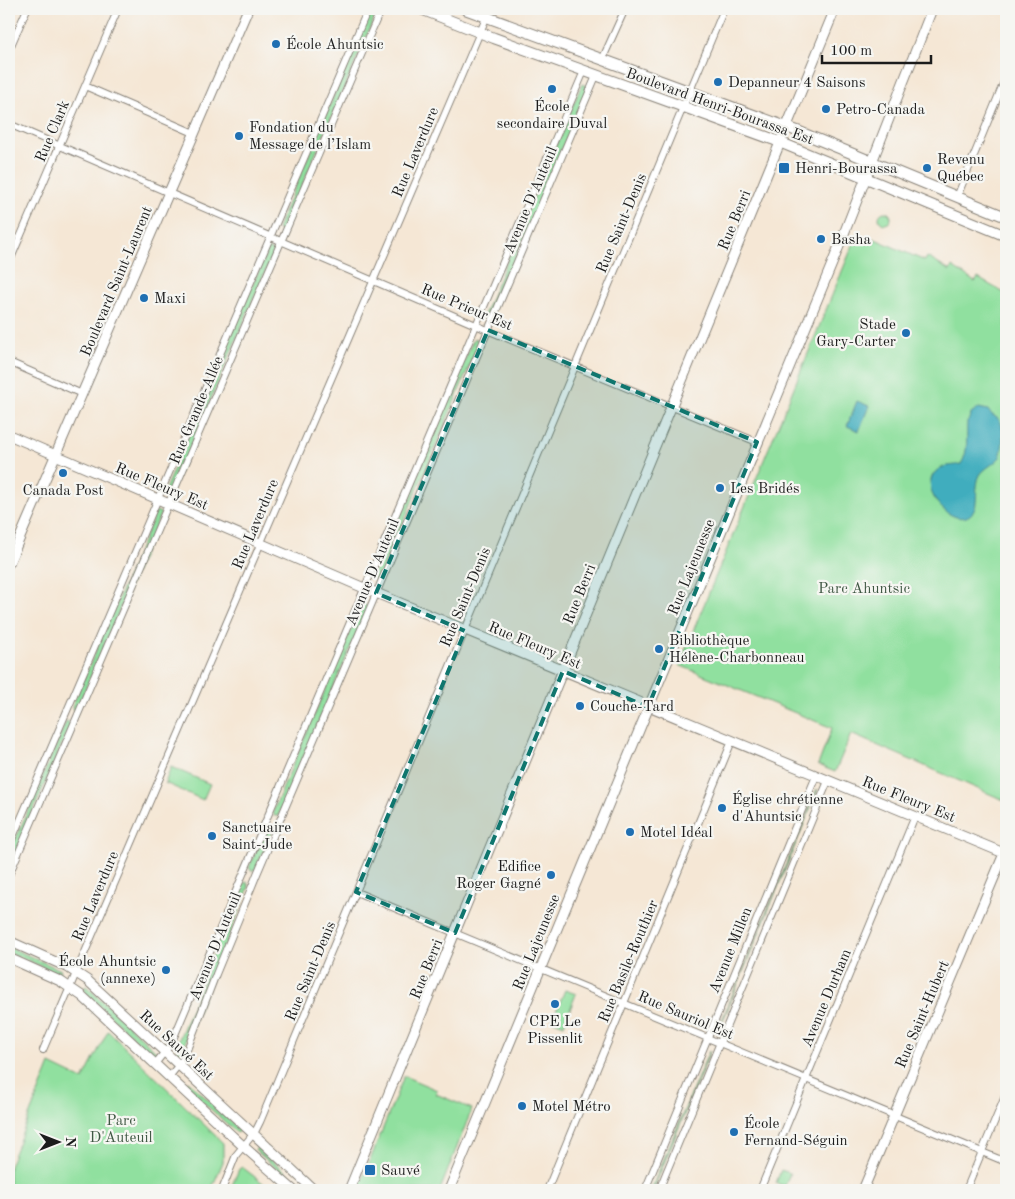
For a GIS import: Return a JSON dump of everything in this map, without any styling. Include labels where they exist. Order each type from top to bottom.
[{"type":"main road","name":"Boulevard Saint-Laurent","points":[[9,563],[248,9]]},
{"type":"main road","name":"Boulevard Henri-Bourassa Est","points":[[421,9],[596,76],[780,142],[1006,236]]},
{"type":"main road","name":"Boulevard Henri-Bourassa Est","points":[[466,9],[488,13],[602,60],[787,127],[1006,217]]},
{"type":"main road","name":"Rue Berri","points":[[349,1190],[835,9]]},
{"type":"main road","name":"Rue Lajeunesse","points":[[449,1190],[866,178],[932,9]]},
{"type":"main road","name":"Rue Fleury Est","points":[[9,435],[464,631],[732,742],[1006,852]]},
{"type":"main road","name":"Rue Saint-Hubert","points":[[863,1190],[1006,852]]},
{"type":"main road","name":"Rue Sauvé Est","points":[[9,942],[76,972],[90,983],[314,1190]]},
{"type":"main road","name":"Rue Sauvé Est","points":[[9,958],[56,979],[89,1001],[243,1146],[293,1190]]},
{"type":"street","points":[[9,50],[27,9]]},
{"type":"street","name":"Rue Clark","points":[[9,263],[118,9]]},
{"type":"street","name":"Rue Grande-Allée","points":[[9,846],[368,9]]},
{"type":"street","name":"Rue Grande-Allée","points":[[9,875],[381,9]]},
{"type":"street","points":[[602,60],[625,9]]},
{"type":"street","name":"Rue Saint-Denis","points":[[222,1190],[235,1159],[260,1122],[724,9]]},
{"type":"street","name":"Rue Laverdure","points":[[43,1050],[488,13]]},
{"type":"street","name":"Avenue D'Auteuil","points":[[155,1064],[171,1044],[584,71]]},
{"type":"street","name":"Avenue D'Auteuil","points":[[169,1077],[179,1066],[185,1055],[222,960],[596,76]]},
{"type":"street","points":[[957,197],[1006,77]]},
{"type":"street","points":[[85,86],[194,133]]},
{"type":"street","name":"Rue Prieur Est","points":[[9,124],[476,325],[758,442]]},
{"type":"street","points":[[9,362],[82,394]]},
{"type":"street","name":"Rue Basile-Routhier","points":[[547,1190],[732,742]]},
{"type":"street","name":"Avenue Millen","points":[[645,1190],[816,776]]},
{"type":"street","name":"Avenue Millen","points":[[659,1190],[828,781]]},
{"type":"street","name":"Avenue Durham","points":[[760,1190],[915,816]]},
{"type":"street","name":"Rue Sauriol Est","points":[[356,892],[1006,1162]]},
{"type":"street","points":[[966,1190],[1006,1094]]},
{"type":"highlighted area","points":[[488,330],[757,442],[648,707],[563,671],[455,933],[356,892],[465,631],[376,593]]},
{"type":"green space","points":[[371,9],[378,9],[282,232],[277,229]]},
{"type":"green space","points":[[582,84],[588,87],[489,320],[483,317]]},
{"type":"green space","points":[[883,212],[887,212],[891,218],[887,224],[883,224],[879,220],[879,216]]},
{"type":"green space","name":"Parc Ahuntsic","points":[[857,235],[871,241],[873,238],[925,261],[927,257],[950,271],[952,267],[975,282],[978,278],[1006,294],[1006,801],[851,734],[835,772],[818,765],[832,728],[679,665]]},
{"type":"green space","points":[[268,249],[274,251],[171,492],[165,489]]},
{"type":"green space","points":[[474,338],[480,341],[379,580],[372,578]]},
{"type":"green space","points":[[156,511],[161,513],[77,708],[73,710],[72,706]]},
{"type":"green space","points":[[362,604],[366,605],[367,609],[278,816],[274,816],[273,811]]},
{"type":"green space","points":[[68,721],[70,725],[9,867],[9,854]]},
{"type":"green space","points":[[171,767],[210,784],[203,800],[165,783]]},
{"type":"green space","points":[[817,789],[818,790],[718,1030]]},
{"type":"green space","points":[[269,828],[272,832],[255,870],[251,871],[249,867],[266,829]]},
{"type":"green space","points":[[247,882],[249,887],[182,1050],[180,1052],[177,1051],[177,1044],[242,884]]},
{"type":"green space","points":[[9,947],[61,970],[59,974],[9,952]]},
{"type":"green space","points":[[86,986],[157,1052],[153,1056],[83,990]]},
{"type":"green space","points":[[565,990],[576,994],[564,1025],[552,1020]]},
{"type":"green space","name":"Parc D'Auteuil","points":[[108,1031],[223,1143],[223,1162],[211,1190],[9,1190],[9,1166],[50,1064],[83,1080]]},
{"type":"green space","points":[[709,1051],[653,1190],[651,1190]]},
{"type":"green space","points":[[404,1076],[437,1090],[436,1094],[472,1109],[440,1190],[358,1190]]},
{"type":"green space","points":[[188,1081],[240,1130],[237,1133],[184,1085]]},
{"type":"green space","points":[[258,1147],[305,1190],[301,1190],[255,1150]]},
{"type":"green space","points":[[242,1167],[272,1190],[230,1190],[239,1169]]},
{"type":"green space","points":[[781,1170],[790,1173],[785,1186],[776,1183]]},
{"type":"water","points":[[857,401],[869,406],[859,431],[847,426]]},
{"type":"water","points":[[979,408],[988,410],[1001,423],[1003,435],[1001,454],[998,459],[984,470],[978,479],[976,505],[973,512],[966,517],[957,517],[948,513],[940,506],[933,496],[932,477],[941,468],[961,464],[966,449],[967,422],[971,414]]},
{"type":"place","name":"École Ahuntsic","points":[[276,44]]},
{"type":"place","name":"Depanneur 4 Saisons","points":[[718,82]]},
{"type":"place","name":"École secondaire Duval","points":[[552,89]]},
{"type":"place","name":"Petro-Canada","points":[[826,109]]},
{"type":"place","name":"Fondation du Message de l’Islam","points":[[239,136]]},
{"type":"place","name":"Henri-Bourassa","points":[[784,168]]},
{"type":"place","name":"Revenu Québec","points":[[927,168]]},
{"type":"place","name":"Basha","points":[[821,239]]},
{"type":"place","name":"Maxi","points":[[144,298]]},
{"type":"place","name":"Stade Gary-Carter","points":[[906,333]]},
{"type":"place","name":"Canada Post","points":[[63,473]]},
{"type":"place","name":"Les Bridés","points":[[720,488]]},
{"type":"place","name":"Bibliothèque Hélène-Charbonneau","points":[[659,649]]},
{"type":"place","name":"Couche-Tard","points":[[580,706]]},
{"type":"place","name":"Église chrétienne d'Ahuntsic","points":[[722,808]]},
{"type":"place","name":"Motel Idéal","points":[[630,832]]},
{"type":"place","name":"Sanctuaire Saint-Jude","points":[[212,836]]},
{"type":"place","name":"Edifice Roger Gagné","points":[[551,875]]},
{"type":"place","name":"École Ahuntsic (annexe)","points":[[166,970]]},
{"type":"place","name":"CPE Le Pissenlit","points":[[555,1004]]},
{"type":"place","name":"Motel Métro","points":[[522,1106]]},
{"type":"place","name":"École Fernand-Séguin","points":[[734,1132]]},
{"type":"place","name":"Sauvé","points":[[370,1170]]}]
